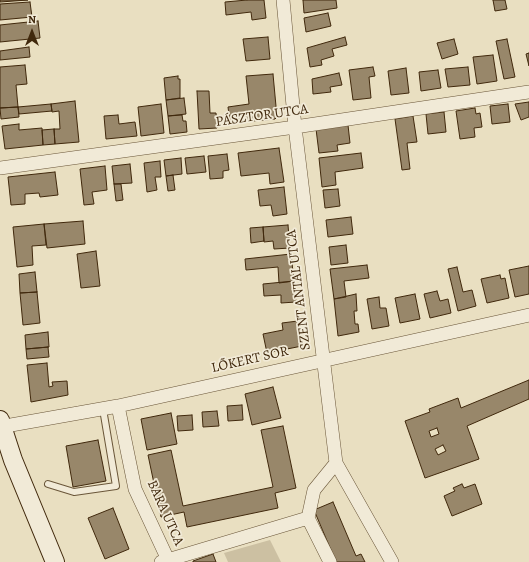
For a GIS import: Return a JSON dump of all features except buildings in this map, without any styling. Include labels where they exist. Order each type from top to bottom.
[{"type":"main road","points":[[1,425],[13,460],[55,562]]},
{"type":"street","name":"SZENT ANTAL UTCA","points":[[283,0],[295,127],[336,463],[392,562]]},
{"type":"street","name":"PÁSZTOR UTCA","points":[[0,168],[295,127],[529,92]]},
{"type":"street","name":"LŐKERT SOR","points":[[1,425],[11,425],[118,406],[529,315]]},
{"type":"street","name":"BARA UTCA","points":[[118,406],[135,489],[166,561]]},
{"type":"street","points":[[330,562],[308,518],[314,490],[336,463]]},
{"type":"street","points":[[166,561],[308,518]]},
{"type":"lane","points":[[48,484],[74,492],[116,486],[103,409]]},
{"type":"shaded area","points":[[270,540],[281,562],[228,562],[224,553]]}]
